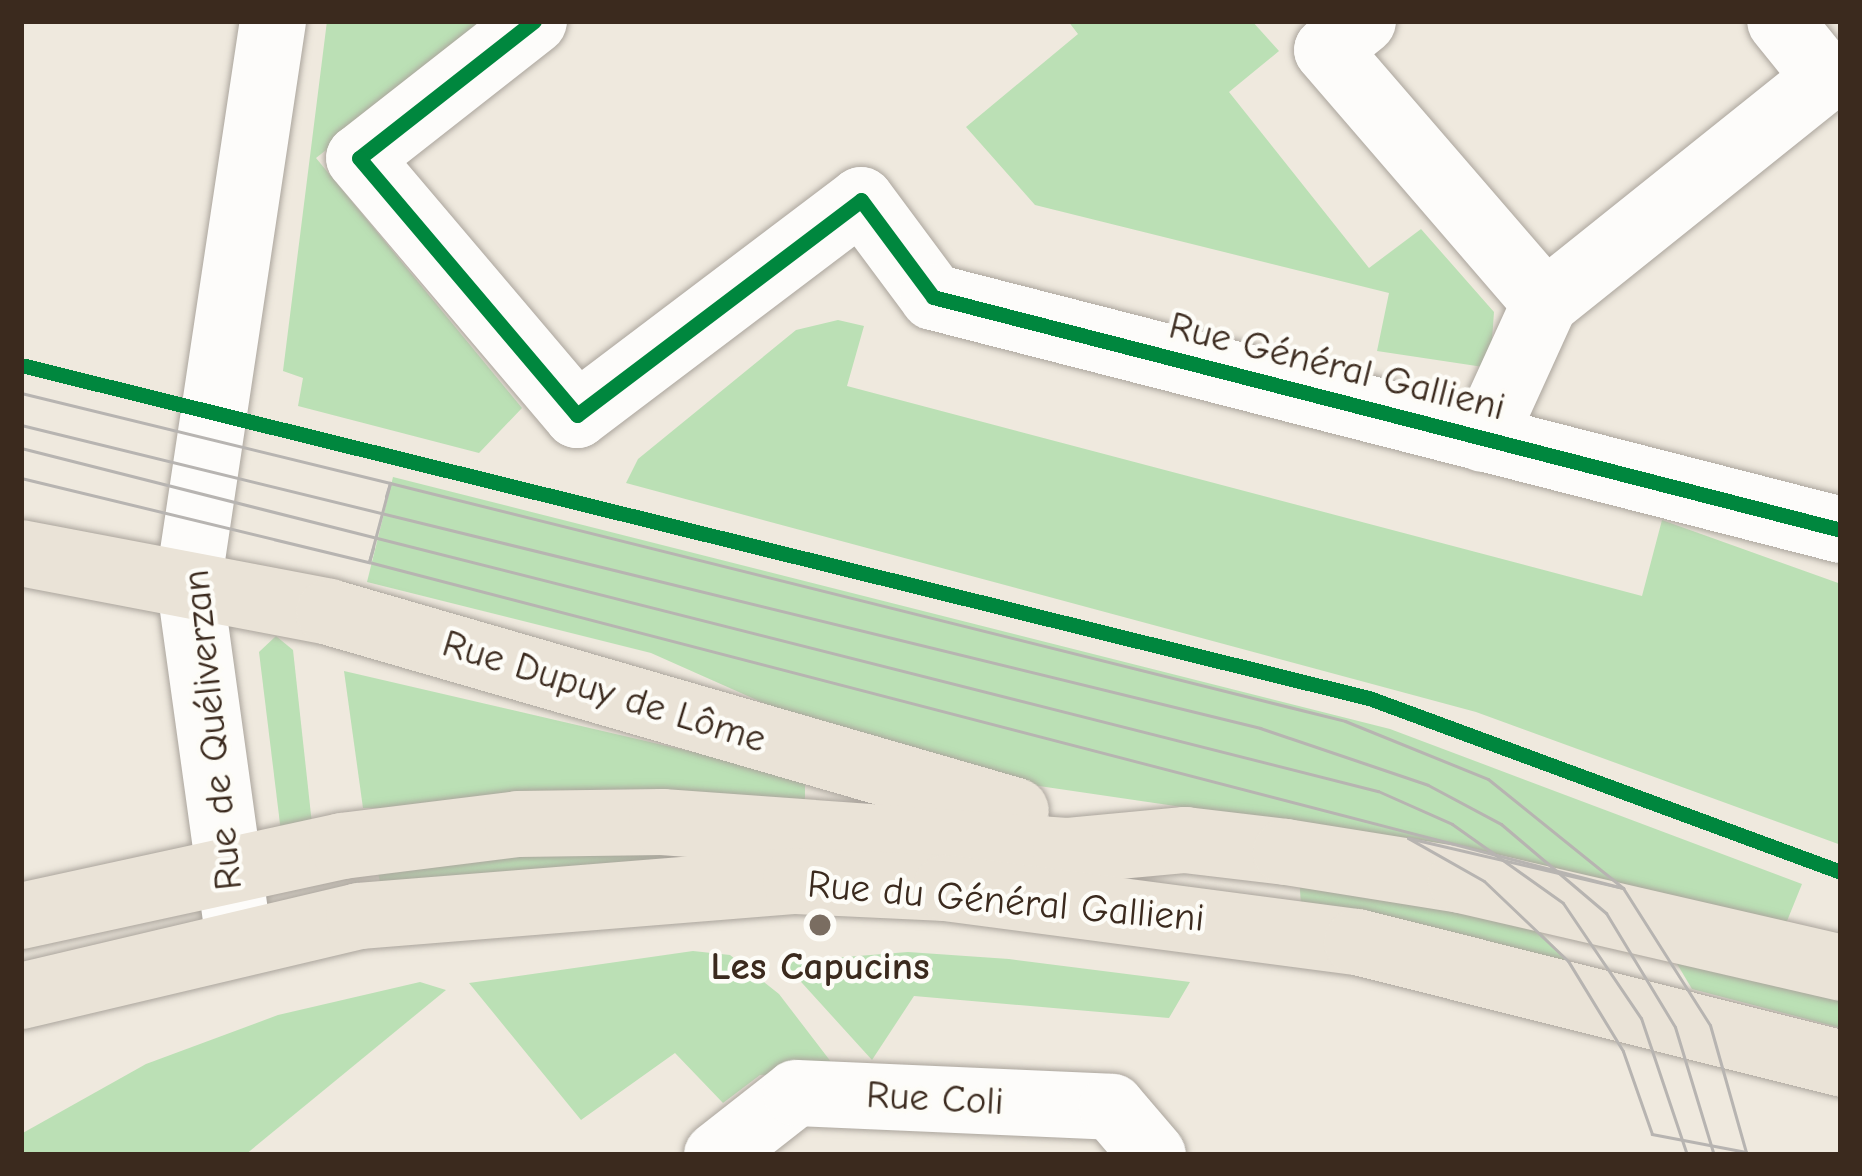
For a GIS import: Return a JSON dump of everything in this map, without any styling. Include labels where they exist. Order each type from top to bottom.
[{"type":"main road","name":"Rue Dupuy de Lôme","points":[[21,553],[189,580],[689,710],[945,799],[1185,840]]},
{"type":"main road","name":"Rue du Général Gallieni","points":[[21,916],[226,869],[518,824],[662,822],[1066,851],[1185,840],[1461,880],[1841,968]]},
{"type":"main road","name":"Rue du Général Gallieni","points":[[21,996],[239,941],[572,891],[946,888],[1357,942],[1841,1064]]},
{"type":"street","name":"Rue de Quéliverzan","points":[[239,941],[189,580],[273,21]]},
{"type":"street","name":"Rue Général Gallieni","points":[[533,21],[358,158],[577,415],[861,200],[933,297],[1841,530]]},
{"type":"street","points":[[1363,21],[1327,50],[1545,303]]},
{"type":"street","points":[[1483,439],[1545,303],[1826,78],[1780,21]]},
{"type":"street","name":"Rue Coli","points":[[717,1155],[796,1093],[1112,1107],[1153,1155]]},
{"type":"green space","points":[[327,21],[489,21],[316,158],[522,408],[479,453],[298,406],[303,378],[283,371]]},
{"type":"green space","points":[[1068,21],[1252,21],[1279,51],[1229,92],[1369,268],[1421,229],[1494,312],[1490,368],[1377,351],[1389,293],[1035,205],[966,127],[1078,34]]},
{"type":"green space","points":[[838,320],[864,326],[847,386],[1642,596],[1662,520],[1841,584],[1841,845],[1476,712],[626,483],[638,459],[796,330]]},
{"type":"green space","points":[[393,477],[1390,729],[1802,884],[1785,926],[1338,830],[1039,786],[831,733],[651,653],[367,582]]},
{"type":"green space","points":[[276,636],[293,650],[312,824],[281,832],[259,652]]},
{"type":"green space","points":[[344,671],[805,778],[805,810],[363,808]]},
{"type":"green space","points":[[718,843],[720,864],[382,891],[374,855]]},
{"type":"green space","points":[[1299,875],[1526,917],[1568,961],[1301,905]]},
{"type":"green space","points":[[1667,947],[1841,988],[1841,1028],[1692,989]]},
{"type":"green space","points":[[693,951],[730,955],[779,994],[838,1071],[760,1075],[723,1103],[675,1053],[581,1120],[469,983]]},
{"type":"green space","points":[[908,952],[1009,959],[1190,982],[1169,1018],[914,996],[872,1060],[783,962]]},
{"type":"green space","points":[[420,982],[446,990],[245,1155],[21,1155],[21,1134],[146,1064],[278,1015]]},
{"type":"tram line","points":[[21,393],[390,483],[386,496]]},
{"type":"tram line","points":[[21,425],[1260,728],[1428,785],[1501,824],[1606,913],[1675,1027],[1714,1155]]},
{"type":"tram line","points":[[21,448],[1378,791],[1452,824],[1563,903],[1641,1018],[1687,1155]]},
{"type":"tram line","points":[[21,478],[369,562],[373,548]]},
{"type":"tram line","points":[[390,483],[1345,721],[1488,779],[1623,888],[369,562],[390,483]]},
{"type":"tram line","points":[[1408,838],[1623,888],[1710,1025],[1746,1152],[1652,1134],[1623,1051],[1568,961],[1484,881],[1408,838]]},
{"type":"cycle path","points":[[534,21],[359,158],[577,415],[861,200],[933,297],[1841,530]]},
{"type":"cycle path","points":[[21,365],[1369,698],[1841,872]]},
{"type":"place","name":"Les Capucins","points":[[820,925]]}]
